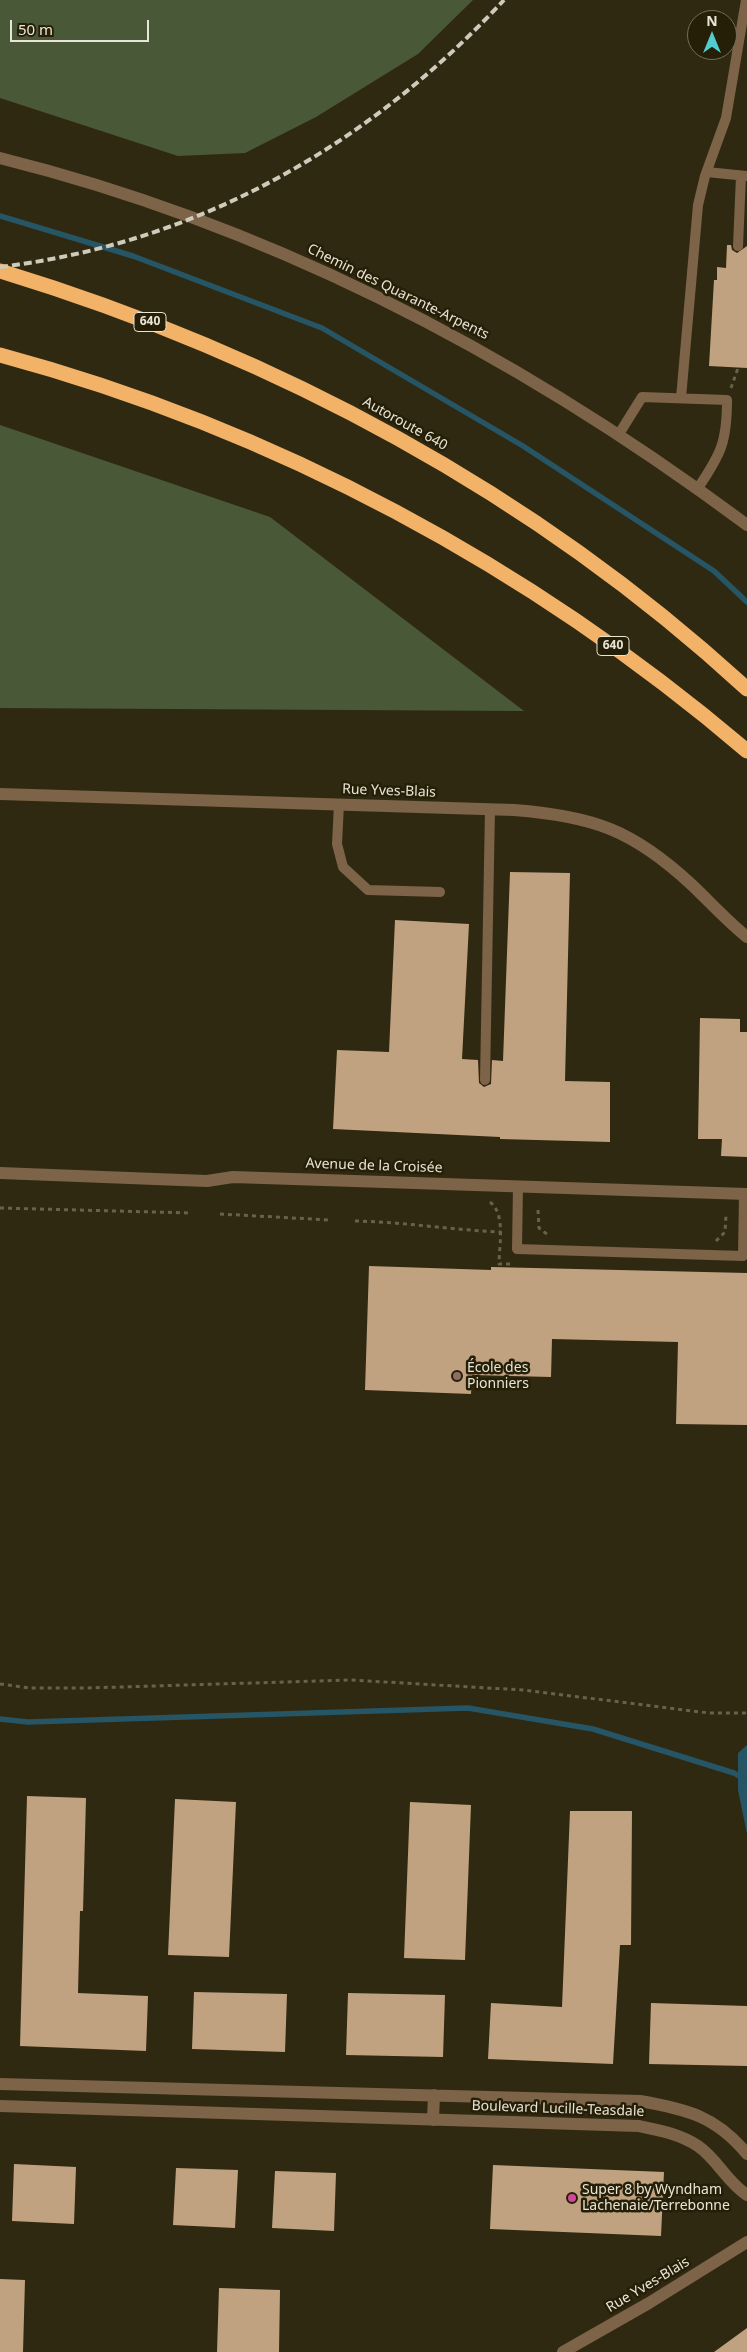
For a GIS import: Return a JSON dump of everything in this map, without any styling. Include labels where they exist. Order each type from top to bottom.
[{"type":"highway","name":"Autoroute 640","points":[[0,271],[102,304],[191,338],[286,380],[377,426],[476,484],[582,555],[660,614],[747,689]]},
{"type":"highway","name":"640","points":[[0,355],[69,375],[184,415],[281,455],[391,508],[502,573],[619,651],[747,751]]},
{"type":"street","name":"Chemin des Quarante-Arpents","points":[[0,158],[160,206],[234,233],[332,274],[404,309],[493,356],[619,434],[747,524]]},
{"type":"street","name":"Rue Yves-Blais","points":[[0,794],[490,809],[573,816],[600,823],[625,834],[652,851],[743,934],[747,942]]},
{"type":"street","name":"Avenue de la Croisée","points":[[0,1173],[207,1182],[233,1178],[746,1194]]},
{"type":"street","name":"Boulevard Lucille-Teasdale","points":[[0,2084],[640,2101],[682,2108],[711,2122],[734,2138],[747,2154]]},
{"type":"street","points":[[132,2087],[132,2110]]},
{"type":"street","points":[[433,2120],[434,2095]]},
{"type":"street","name":"Boulevard Lucille-Teasdale","points":[[0,2106],[639,2126],[672,2133],[699,2146],[735,2187],[747,2196]]},
{"type":"street","name":"Rue Yves-Blais","points":[[563,2352],[649,2303],[747,2242]]},
{"type":"lane","points":[[681,398],[695,228],[707,172],[726,118],[746,0]]},
{"type":"lane","points":[[707,172],[744,176],[738,246]]},
{"type":"lane","points":[[619,434],[642,397],[727,400],[723,445],[717,459],[698,488]]},
{"type":"lane","points":[[339,804],[337,844],[343,867],[368,890],[440,892]]},
{"type":"lane","points":[[485,1080],[490,809]]},
{"type":"lane","points":[[518,1186],[518,1249],[743,1256],[746,1194]]},
{"type":"path","points":[[727,400],[738,368]]},
{"type":"path","points":[[355,1221],[398,1222],[441,1229],[500,1232],[498,1209],[490,1201],[481,1198]]},
{"type":"path","points":[[0,1208],[192,1213]]},
{"type":"path","points":[[538,1210],[539,1228],[549,1235],[557,1237]]},
{"type":"path","points":[[220,1214],[330,1220]]},
{"type":"path","points":[[713,1242],[723,1236],[726,1215]]},
{"type":"path","points":[[0,1684],[30,1688],[87,1688],[351,1680],[523,1690],[709,1713],[747,1713]]},
{"type":"green space","points":[[0,0],[473,0],[418,54],[316,117],[245,153],[178,156],[0,98]]},
{"type":"green space","points":[[0,425],[270,517],[524,711],[0,708]]},
{"type":"water","points":[[747,1745],[747,1834],[738,1790],[738,1753]]},
{"type":"building","points":[[727,245],[731,245],[732,250],[737,253],[747,246],[747,368],[709,366],[714,280],[717,280],[717,267],[726,268]]},
{"type":"building","points":[[510,872],[570,873],[565,1081],[610,1082],[610,1142],[500,1139],[500,1137],[333,1129],[337,1050],[389,1052],[395,920],[469,924],[462,1059],[478,1060],[479,1083],[484,1087],[491,1084],[492,1060],[503,1061]]},
{"type":"building","points":[[700,1018],[740,1019],[740,1032],[747,1032],[747,1157],[721,1156],[722,1139],[698,1139]]},
{"type":"building","points":[[369,1266],[491,1270],[491,1267],[747,1273],[747,1425],[676,1424],[678,1342],[552,1339],[551,1377],[472,1375],[471,1394],[365,1390]]},
{"type":"building","points":[[27,1796],[86,1798],[83,1911],[80,1911],[78,1993],[148,1996],[146,2051],[20,2046]]},
{"type":"building","points":[[175,1799],[236,1802],[229,1957],[168,1955]]},
{"type":"building","points":[[410,1802],[471,1805],[465,1960],[404,1958]]},
{"type":"building","points":[[570,1811],[632,1811],[631,1945],[620,1945],[613,2064],[488,2059],[491,2003],[562,2007]]},
{"type":"building","points":[[194,1992],[287,1994],[285,2052],[192,2049]]},
{"type":"building","points":[[348,1993],[445,1995],[443,2057],[346,2055]]},
{"type":"building","points":[[651,2003],[747,2006],[747,2066],[649,2064]]},
{"type":"building","points":[[14,2164],[76,2167],[74,2224],[12,2221]]},
{"type":"building","points":[[493,2165],[664,2172],[661,2236],[490,2229]]},
{"type":"building","points":[[176,2168],[238,2170],[235,2228],[173,2225]]},
{"type":"building","points":[[275,2171],[336,2173],[334,2231],[272,2228]]},
{"type":"building","points":[[0,2279],[25,2280],[23,2352],[0,2352]]},
{"type":"building","points":[[219,2288],[280,2290],[279,2352],[217,2352]]},
{"type":"building","points":[[747,2328],[747,2352],[714,2352]]},
{"type":"waterway","points":[[0,216],[133,256],[322,328],[523,446],[714,571],[747,602]]},
{"type":"waterway","points":[[0,1719],[28,1722],[468,1708],[593,1729],[734,1773],[747,1781]]},
{"type":"railway","points":[[0,267],[73,255],[144,236],[211,210],[276,179],[338,142],[396,100],[452,52],[504,0]]},
{"type":"place","name":"École des Pionniers","points":[[457,1376]]},
{"type":"place","name":"Super 8 by Wyndham Lachenaie/Terrebonne","points":[[572,2198]]}]
